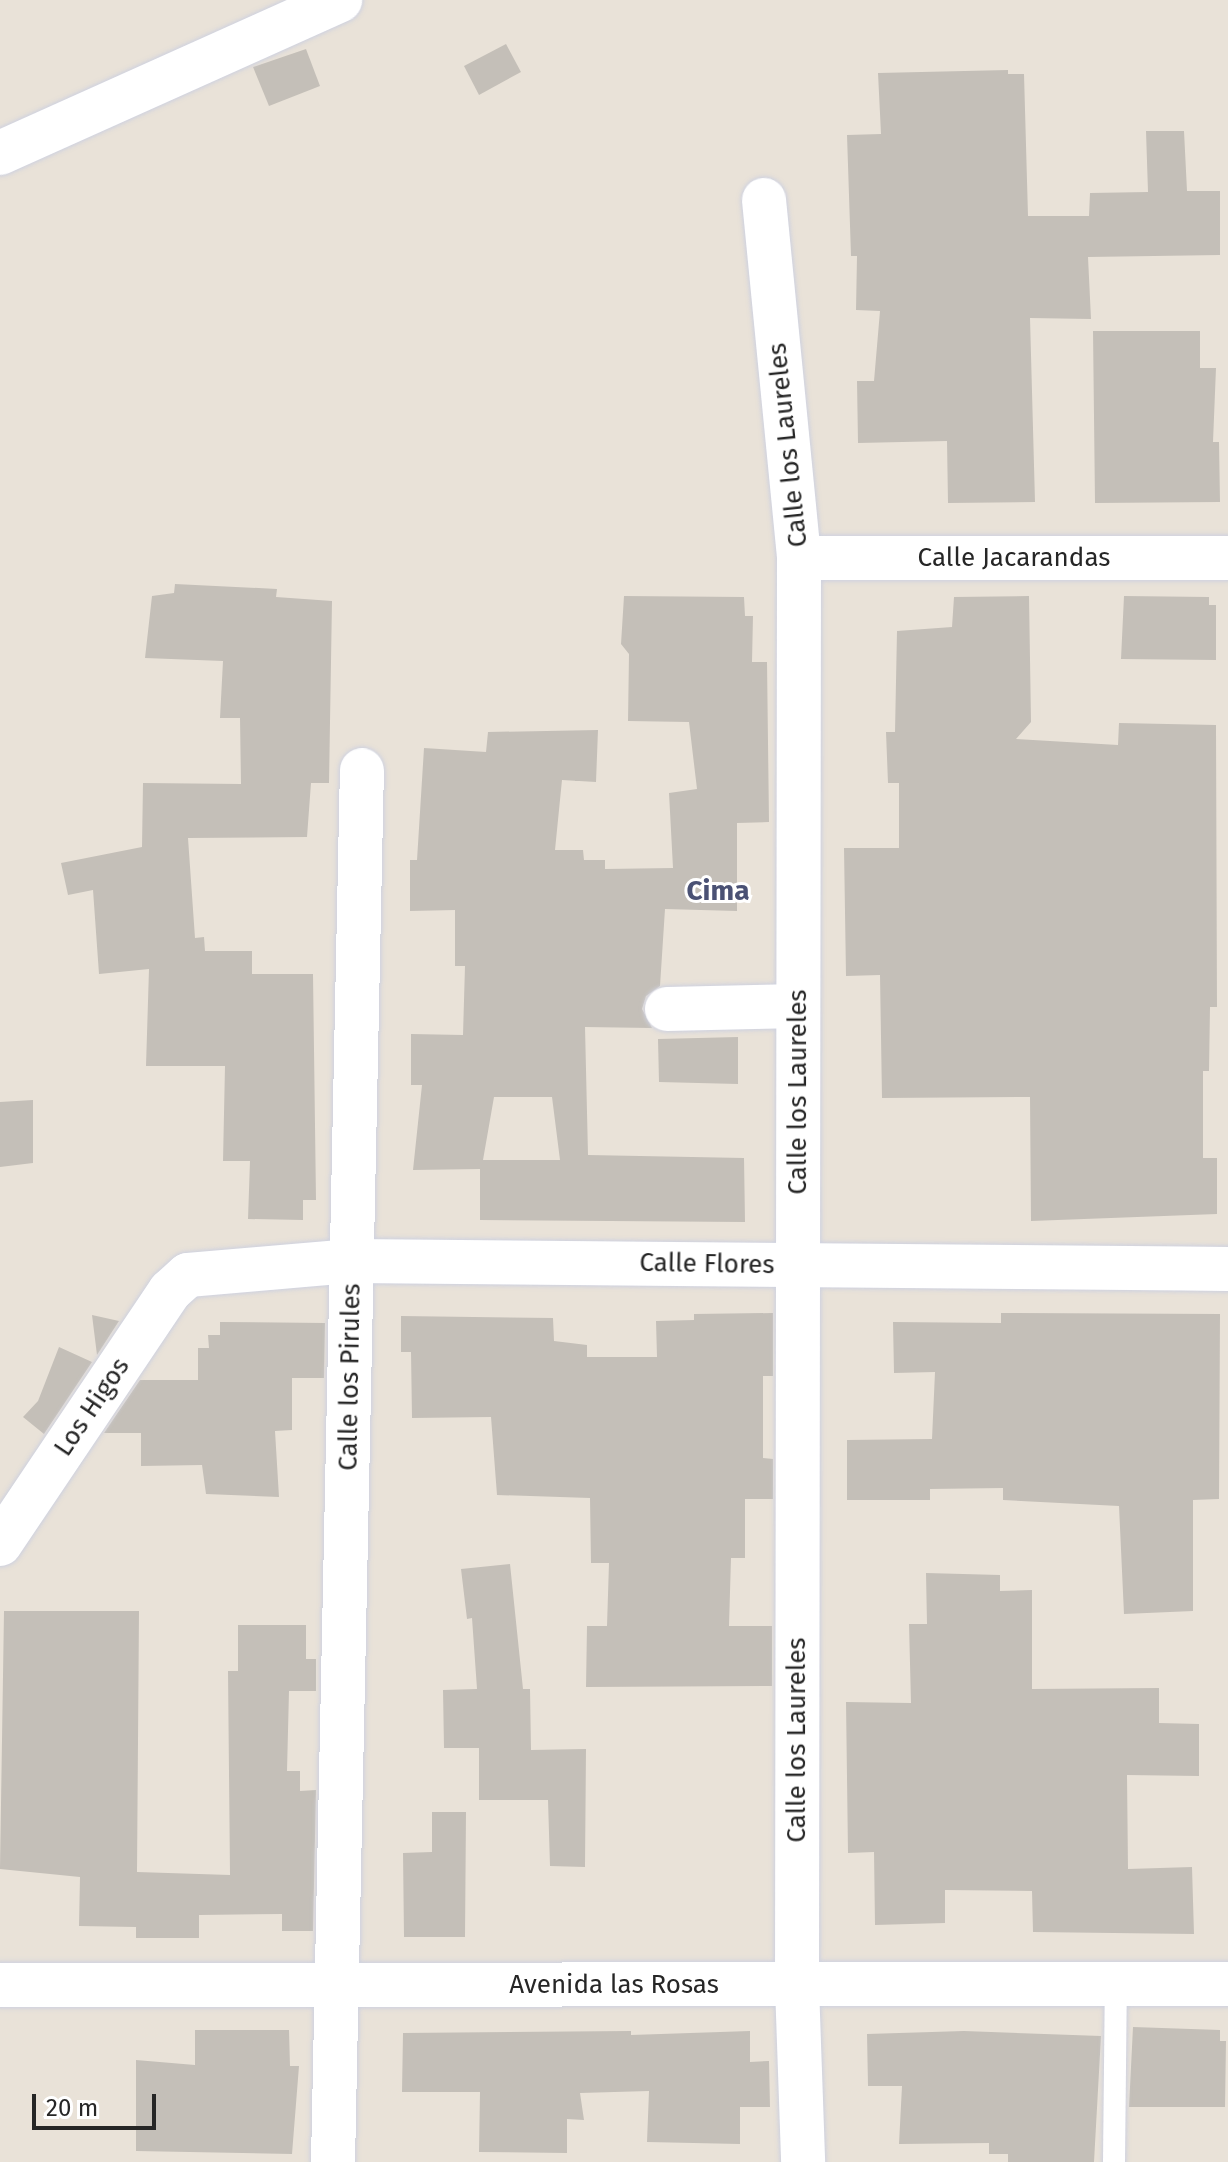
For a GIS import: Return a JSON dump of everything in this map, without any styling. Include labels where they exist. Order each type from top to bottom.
[{"type":"street","points":[[0,153],[340,0]]},
{"type":"street","name":"Calle los Laureles","points":[[764,200],[799,558],[797,1986],[803,2162]]},
{"type":"street","name":"Calle Jacarandas","points":[[799,558],[1228,558]]},
{"type":"street","name":"Calle los Pirules","points":[[333,2162],[362,770]]},
{"type":"street","points":[[667,1009],[798,1006]]},
{"type":"street","name":"Calle Flores","points":[[188,1275],[352,1261],[1228,1269]]},
{"type":"street","name":"Los Higos","points":[[0,1544],[170,1291],[188,1275]]},
{"type":"street","name":"Avenida las Rosas","points":[[0,1985],[1228,1984]]},
{"type":"lane","points":[[1114,2162],[1116,1983]]},
{"type":"building","points":[[506,44],[521,72],[479,95],[464,66]]},
{"type":"building","points":[[306,49],[320,86],[269,106],[253,67]]},
{"type":"building","points":[[1008,70],[1008,74],[1024,74],[1028,216],[1089,216],[1090,193],[1148,192],[1146,131],[1184,131],[1187,191],[1220,191],[1220,255],[1088,257],[1091,319],[1030,318],[1035,502],[948,503],[947,441],[858,443],[857,381],[874,381],[880,311],[856,310],[857,256],[851,256],[847,135],[881,134],[878,73]]},
{"type":"building","points":[[1093,331],[1200,331],[1200,368],[1216,368],[1213,442],[1219,442],[1220,502],[1095,503]]},
{"type":"building","points":[[175,584],[277,589],[276,597],[332,601],[329,783],[311,783],[307,837],[188,838],[195,938],[204,937],[205,951],[252,951],[252,974],[313,974],[316,1200],[303,1200],[303,1220],[248,1219],[250,1161],[223,1161],[225,1066],[146,1066],[149,969],[99,974],[93,890],[68,895],[61,863],[142,847],[143,783],[241,784],[240,718],[220,718],[223,661],[145,658],[152,596],[174,593]]},
{"type":"building","points":[[624,596],[744,597],[745,616],[753,616],[752,662],[767,662],[769,822],[737,823],[737,911],[665,909],[660,986],[646,996],[642,1009],[652,1028],[585,1027],[588,1155],[744,1158],[745,1222],[480,1220],[480,1169],[413,1170],[422,1085],[411,1085],[411,1034],[463,1035],[465,966],[455,966],[455,910],[410,911],[410,860],[417,860],[424,748],[486,752],[488,732],[598,730],[596,782],[562,780],[555,850],[583,850],[584,860],[605,860],[605,869],[673,868],[669,793],[697,789],[689,722],[628,721],[629,654],[621,644]],"holes":[[[494,1097],[552,1097],[560,1160],[483,1160]]]},
{"type":"building","points":[[1029,596],[1031,722],[1016,739],[1118,745],[1119,723],[1216,725],[1217,1007],[1210,1007],[1209,1071],[1203,1071],[1203,1158],[1217,1158],[1217,1214],[1031,1221],[1030,1097],[882,1098],[880,975],[846,976],[844,848],[899,848],[899,783],[888,783],[886,732],[895,732],[897,631],[952,627],[954,597]]},
{"type":"building","points":[[1124,596],[1209,597],[1209,605],[1216,605],[1216,660],[1121,659]]},
{"type":"building","points":[[738,1037],[738,1084],[659,1082],[658,1039]]},
{"type":"building","points":[[33,1100],[33,1163],[0,1167],[0,1102]]},
{"type":"building","points":[[773,1313],[773,1376],[763,1376],[763,1458],[773,1459],[773,1499],[745,1499],[745,1558],[731,1558],[729,1626],[772,1626],[772,1686],[586,1687],[587,1626],[607,1626],[609,1563],[591,1563],[590,1498],[497,1495],[491,1417],[412,1418],[411,1352],[401,1352],[401,1316],[553,1318],[554,1341],[587,1345],[587,1357],[657,1357],[656,1321],[694,1320],[694,1314]]},
{"type":"building","points":[[1001,1313],[1220,1314],[1219,1499],[1193,1500],[1193,1611],[1124,1614],[1119,1506],[1003,1500],[1003,1488],[930,1489],[930,1500],[847,1500],[847,1440],[932,1439],[935,1372],[894,1373],[893,1322],[1001,1323]]},
{"type":"building","points":[[92,1315],[119,1321],[97,1355]]},
{"type":"building","points":[[220,1322],[325,1323],[324,1378],[292,1378],[292,1430],[275,1431],[279,1497],[206,1494],[202,1465],[141,1466],[141,1433],[104,1433],[140,1380],[198,1380],[198,1348],[209,1348],[208,1335],[220,1335]]},
{"type":"building","points":[[59,1347],[92,1362],[44,1434],[23,1417],[38,1401]]},
{"type":"building","points":[[510,1564],[523,1689],[530,1689],[531,1750],[586,1749],[585,1867],[550,1866],[548,1800],[479,1800],[479,1748],[444,1748],[443,1690],[477,1689],[472,1618],[467,1619],[461,1569]]},
{"type":"building","points":[[926,1573],[1000,1575],[1000,1591],[1032,1590],[1032,1689],[1159,1688],[1159,1723],[1199,1724],[1199,1776],[1127,1775],[1128,1869],[1192,1867],[1194,1934],[1033,1932],[1032,1891],[945,1890],[945,1923],[875,1925],[874,1852],[848,1853],[846,1702],[911,1703],[909,1624],[927,1624]]},
{"type":"building","points":[[4,1611],[139,1611],[137,1872],[230,1875],[228,1671],[238,1671],[238,1625],[306,1625],[306,1659],[316,1659],[316,1691],[289,1691],[287,1771],[300,1771],[300,1791],[316,1790],[313,1931],[282,1931],[282,1914],[199,1915],[199,1938],[136,1938],[136,1927],[79,1926],[80,1877],[0,1869]]},
{"type":"building","points":[[432,1812],[466,1812],[465,1937],[404,1937],[403,1853],[432,1852]]},
{"type":"building","points":[[1133,2027],[1220,2030],[1220,2041],[1226,2041],[1225,2107],[1129,2107]]},
{"type":"building","points":[[195,2030],[289,2030],[290,2066],[299,2066],[292,2154],[136,2151],[136,2060],[195,2065]]},
{"type":"building","points":[[631,2031],[631,2035],[750,2031],[750,2062],[769,2061],[770,2107],[740,2107],[740,2144],[647,2142],[649,2091],[580,2093],[584,2120],[567,2119],[567,2153],[479,2152],[480,2092],[402,2092],[403,2033]]},
{"type":"building","points":[[964,2031],[1101,2036],[1094,2162],[1008,2162],[1008,2154],[989,2154],[989,2143],[899,2144],[902,2086],[868,2086],[867,2034]]},
{"type":"district","name":"Cima","points":[[718,891]]}]
